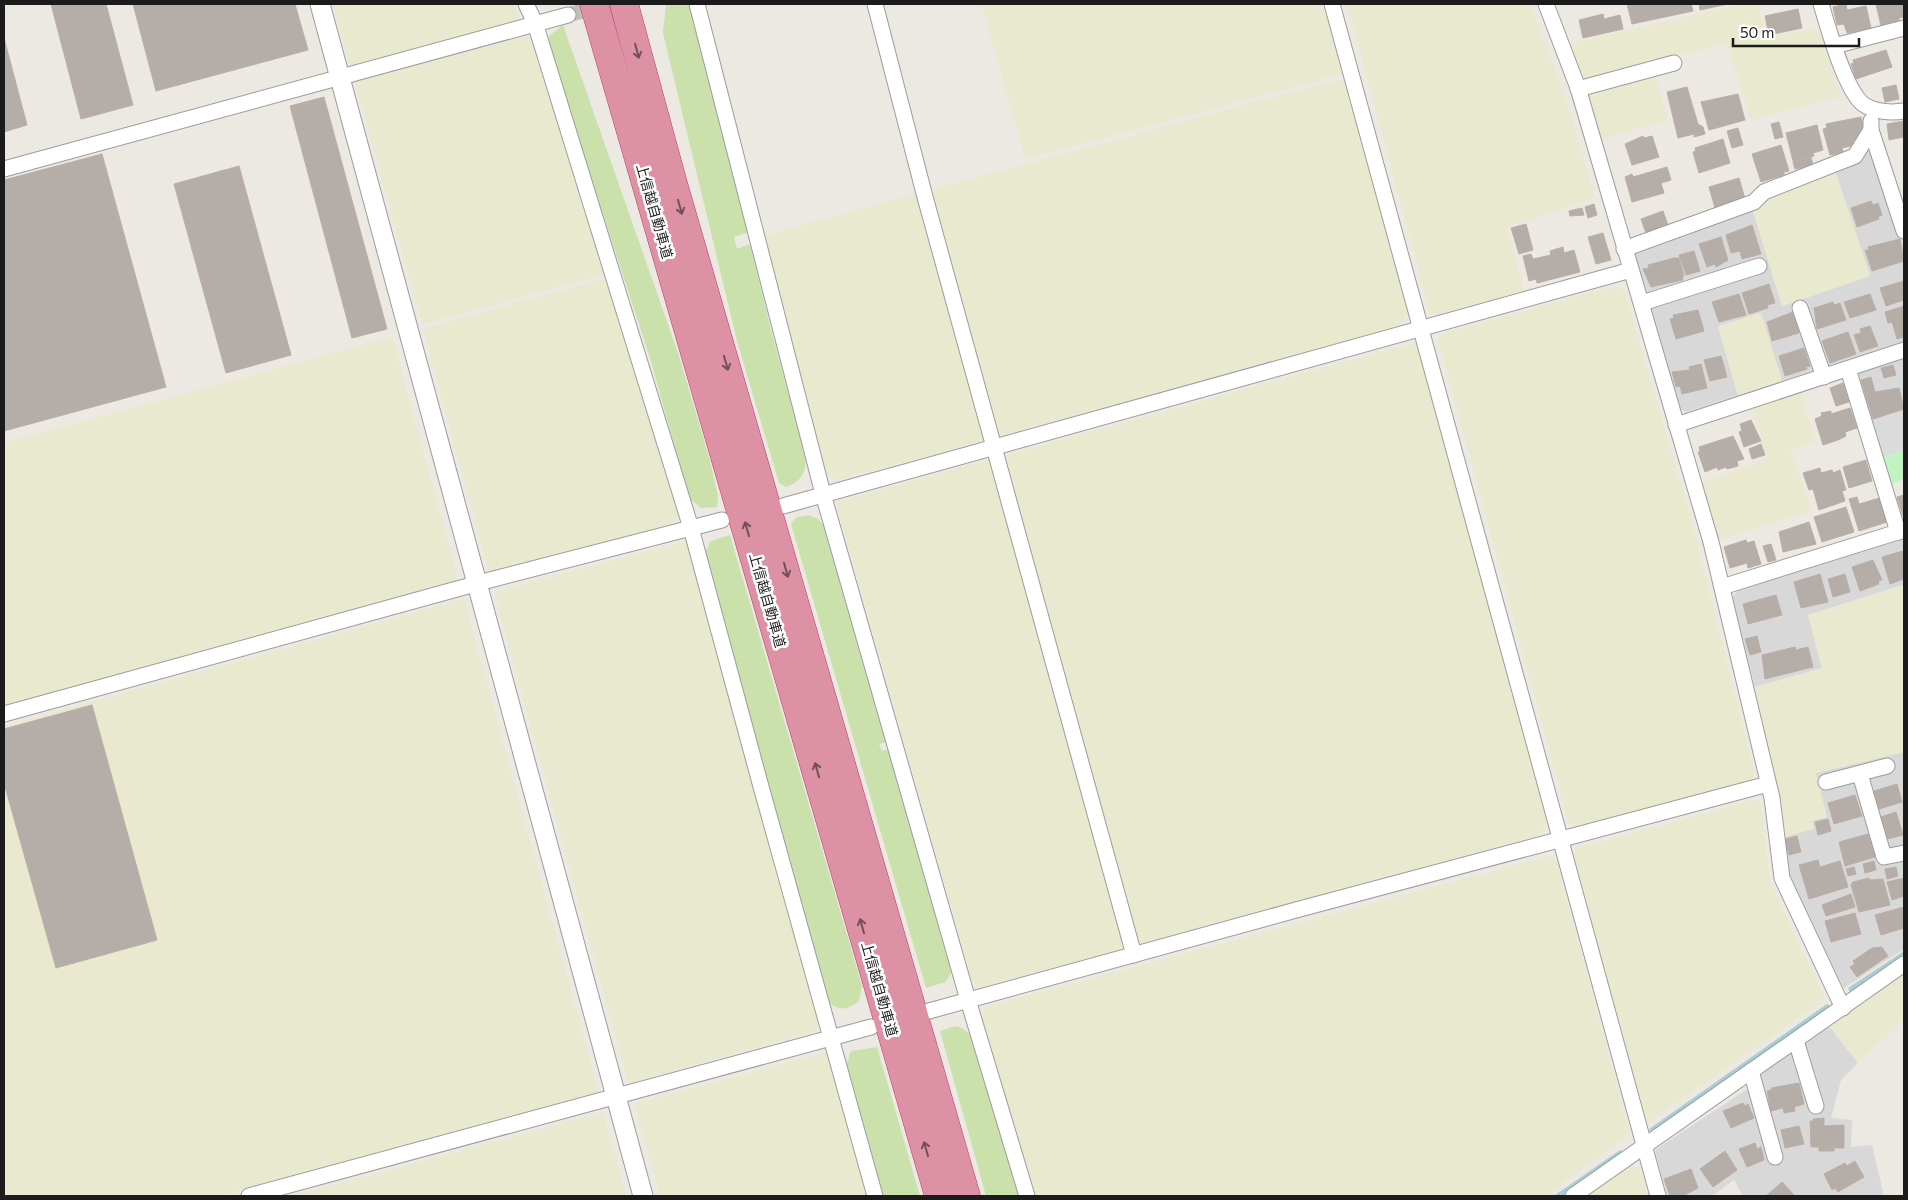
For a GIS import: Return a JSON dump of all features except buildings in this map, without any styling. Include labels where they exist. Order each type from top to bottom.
[{"type":"highway","name":"上信越自動車道","points":[[594,4],[939,1196]]},
{"type":"highway","name":"上信越自動車道","points":[[624,4],[672,180],[966,1196]]},
{"type":"street","points":[[320,4],[644,1196]]},
{"type":"street","points":[[526,4],[535,23],[692,528],[875,1196]]},
{"type":"street","points":[[697,4],[823,494],[968,1000],[1027,1196]]},
{"type":"street","points":[[874,4],[1134,955]]},
{"type":"street","points":[[1332,4],[1559,840],[1658,1196]]},
{"type":"street","points":[[1546,4],[1578,89],[1624,250],[1642,303],[1722,587],[1768,784],[1782,878],[1843,1008]]},
{"type":"street","points":[[1821,4],[1834,46],[1850,85],[1861,103],[1872,110],[1904,111]]},
{"type":"street","points":[[4,169],[568,15]]},
{"type":"street","points":[[1834,46],[1904,28]]},
{"type":"street","points":[[1578,89],[1674,63]]},
{"type":"street","points":[[1872,110],[1871,130],[1904,230]]},
{"type":"street","points":[[1624,250],[1754,202],[1764,192],[1855,156],[1871,130]]},
{"type":"street","points":[[1642,303],[1759,266]]},
{"type":"street","points":[[782,506],[1631,270]]},
{"type":"street","points":[[1800,308],[1824,377]]},
{"type":"street","points":[[1676,425],[1904,350]]},
{"type":"street","points":[[1722,587],[1901,531],[1848,369]]},
{"type":"street","points":[[4,714],[477,584],[722,520]]},
{"type":"street","points":[[1826,782],[1887,766]]},
{"type":"street","points":[[1860,774],[1884,857],[1904,853]]},
{"type":"street","points":[[929,1011],[1768,784]]},
{"type":"street","points":[[1573,1196],[1904,964]]},
{"type":"street","points":[[249,1196],[870,1027]]},
{"type":"street","points":[[1796,1040],[1816,1106]]},
{"type":"street","points":[[1751,1071],[1775,1157]]},
{"type":"shaded area","points":[[1868,143],[1904,246],[1904,341],[1782,381],[1761,313],[1718,327],[1738,395],[1686,412],[1677,406],[1634,253],[1753,211],[1782,306],[1870,276],[1835,171]]},
{"type":"shaded area","points":[[1904,359],[1904,411],[1872,422],[1857,378],[1859,373]]},
{"type":"shaded area","points":[[1904,411],[1904,450],[1883,457],[1872,422]]},
{"type":"shaded area","points":[[1904,538],[1904,589],[1903,585],[1808,615],[1822,668],[1755,687],[1732,599],[1737,591]]},
{"type":"shaded area","points":[[1904,752],[1904,949],[1844,988],[1819,945],[1788,876],[1783,837],[1814,829],[1812,821],[1816,773]]},
{"type":"shaded area","points":[[1829,1026],[1858,1063],[1841,1080],[1831,1118],[1852,1120],[1851,1147],[1872,1145],[1884,1196],[1743,1196],[1734,1180],[1712,1196],[1667,1196],[1655,1150],[1749,1088],[1757,1078],[1803,1042]]},
{"type":"green space","points":[[333,4],[514,4],[520,22],[350,66]]},
{"type":"green space","points":[[666,4],[690,4],[749,232],[734,237],[737,249],[750,244],[806,459],[805,469],[799,480],[786,487],[779,483],[737,341],[663,33]]},
{"type":"green space","points":[[982,4],[1324,4],[1344,73],[1025,159]]},
{"type":"green space","points":[[1347,4],[1530,4],[1568,104],[1595,198],[1507,227],[1524,291],[1436,315],[1430,313]]},
{"type":"green space","points":[[1741,4],[1757,4],[1767,37],[1818,29],[1841,96],[1751,120],[1727,43],[1581,81],[1569,44]]},
{"type":"green space","points":[[563,25],[679,356],[709,457],[718,496],[717,507],[701,508],[689,498],[650,358],[548,45],[549,36]]},
{"type":"green space","points":[[529,36],[606,274],[422,324],[355,82]]},
{"type":"green space","points":[[1655,75],[1667,120],[1600,139],[1586,92]]},
{"type":"green space","points":[[1345,78],[1408,313],[1399,326],[1001,435],[995,430],[931,190]]},
{"type":"green space","points":[[1835,171],[1870,276],[1782,306],[1753,211],[1763,199]]},
{"type":"green space","points":[[922,192],[986,436],[983,441],[838,480],[825,473],[763,236]]},
{"type":"green space","points":[[607,278],[680,516],[676,524],[489,573],[423,329]]},
{"type":"green space","points":[[1615,286],[1624,290],[1696,537],[1755,774],[1751,781],[1578,828],[1569,824],[1438,339],[1441,334]]},
{"type":"green space","points":[[1761,313],[1782,381],[1738,395],[1718,326]]},
{"type":"green space","points":[[392,337],[459,583],[4,707],[4,443]]},
{"type":"green space","points":[[1417,342],[1547,822],[1539,835],[1142,943],[1135,937],[1002,456]]},
{"type":"green space","points":[[1801,392],[1815,441],[1790,450],[1812,511],[1718,540],[1701,484],[1768,458],[1752,407]]},
{"type":"green space","points":[[1904,450],[1904,479],[1890,484],[1883,457]]},
{"type":"green space","points":[[992,459],[1125,940],[1120,950],[978,987],[972,981],[836,502]]},
{"type":"green space","points":[[809,515],[818,519],[825,527],[888,742],[879,744],[882,751],[890,749],[953,971],[945,982],[926,988],[791,524],[797,517]]},
{"type":"green space","points":[[730,535],[862,986],[859,1001],[846,1008],[839,1008],[826,1000],[705,553],[711,541]]},
{"type":"green space","points":[[686,541],[819,1024],[816,1031],[628,1083],[494,592]]},
{"type":"green space","points":[[1903,585],[1904,752],[1816,773],[1827,817],[1812,821],[1814,829],[1783,837],[1755,687],[1822,668],[1808,615]]},
{"type":"green space","points":[[464,599],[599,1093],[219,1196],[4,1196],[4,726]]},
{"type":"green space","points":[[1757,799],[1761,803],[1770,882],[1825,999],[1646,1124],[1571,854],[1575,849]]},
{"type":"green space","points":[[1549,856],[1556,860],[1630,1135],[1543,1196],[1033,1196],[981,1018],[985,1007]]},
{"type":"green space","points":[[1904,971],[1904,1019],[1858,1063],[1829,1026]]},
{"type":"green space","points":[[955,1026],[962,1028],[974,1038],[1022,1196],[986,1196],[940,1031]]},
{"type":"green space","points":[[877,1047],[920,1196],[882,1196],[846,1066],[851,1051]]},
{"type":"green space","points":[[827,1052],[866,1196],[660,1196],[635,1104]]},
{"type":"green space","points":[[603,1112],[626,1196],[293,1196]]},
{"type":"green space","points":[[1631,1166],[1639,1168],[1647,1196],[1588,1196]]},
{"type":"waterway","points":[[1851,989],[1904,954]]},
{"type":"waterway","points":[[1652,1130],[1827,1007]]},
{"type":"waterway","points":[[1558,1196],[1620,1153]]},
{"type":"tunnel","points":[[568,15],[609,4]]}]
